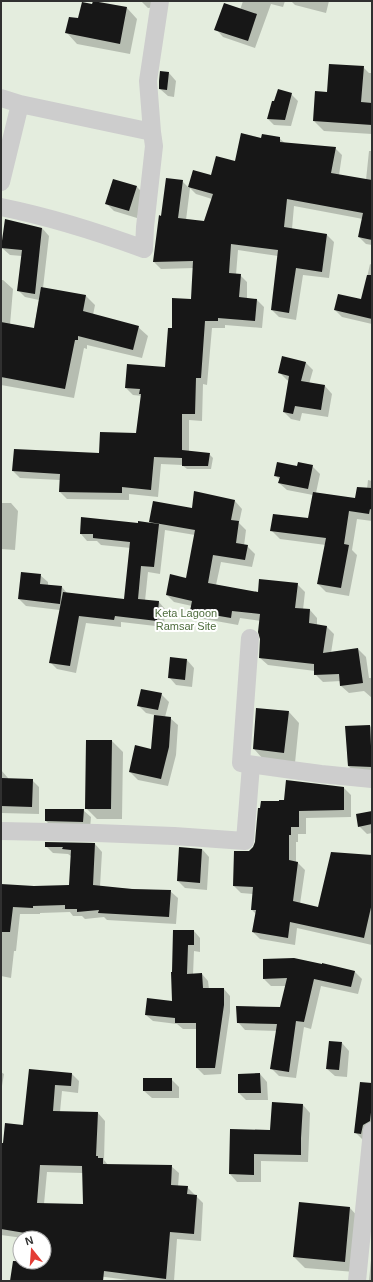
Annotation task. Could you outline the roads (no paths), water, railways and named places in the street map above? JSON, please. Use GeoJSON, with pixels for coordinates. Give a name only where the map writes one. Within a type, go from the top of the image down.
{"type":"FeatureCollection","features":[{"type":"Feature","properties":{"kind":"street"},"geometry":{"type":"LineString","coordinates":[[1,207],[108,235],[144,249],[154,146],[148,81],[160,1]]}},
{"type":"Feature","properties":{"kind":"street"},"geometry":{"type":"LineString","coordinates":[[1,98],[20,104],[152,132]]}},
{"type":"Feature","properties":{"kind":"street"},"geometry":{"type":"LineString","coordinates":[[1,182],[20,104]]}},
{"type":"Feature","properties":{"kind":"street"},"geometry":{"type":"LineString","coordinates":[[250,638],[241,764],[372,779]]}},
{"type":"Feature","properties":{"kind":"street"},"geometry":{"type":"LineString","coordinates":[[1,831],[105,833],[245,841],[251,765]]}},
{"type":"Feature","properties":{"kind":"street"},"geometry":{"type":"LineString","coordinates":[[356,1281],[372,1131]]}},
{"type":"Feature","properties":{"kind":"park label","name":"Keta Lagoon Ramsar Site"},"geometry":{"type":"Point","coordinates":[186,619]}}]}
